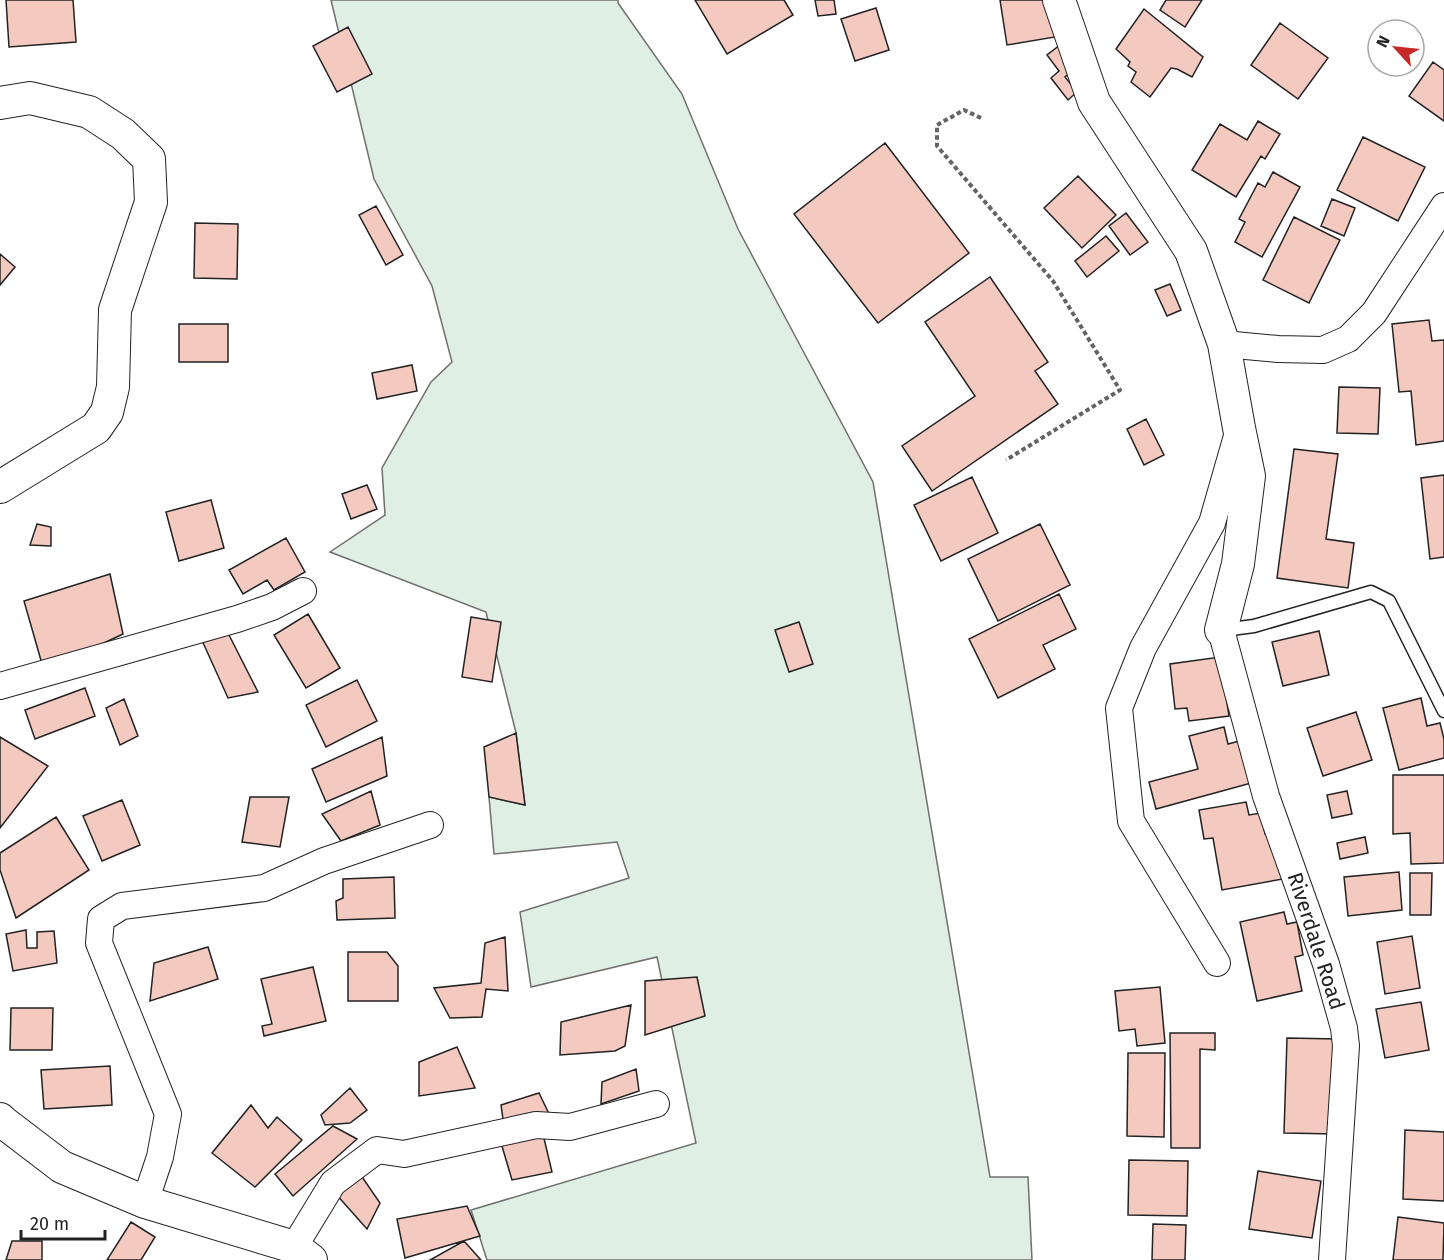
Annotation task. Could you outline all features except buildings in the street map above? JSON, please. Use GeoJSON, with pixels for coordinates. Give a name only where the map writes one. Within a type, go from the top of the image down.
{"type":"FeatureCollection","features":[{"type":"Feature","properties":{"kind":"street"},"geometry":{"type":"LineString","coordinates":[[1059,0],[1095,102],[1191,251],[1224,344],[1249,476],[1238,564],[1221,630]]}},
{"type":"Feature","properties":{"kind":"street"},"geometry":{"type":"LineString","coordinates":[[0,103],[30,98],[89,112],[123,134],[149,159],[151,202],[128,277],[115,310],[113,387],[107,412],[96,428],[0,487]]}},
{"type":"Feature","properties":{"kind":"street"},"geometry":{"type":"LineString","coordinates":[[1224,344],[1323,350],[1348,339],[1374,313],[1444,206]]}},
{"type":"Feature","properties":{"kind":"street"},"geometry":{"type":"LineString","coordinates":[[1217,963],[1131,821],[1119,708],[1143,648],[1212,523],[1239,428]]}},
{"type":"Feature","properties":{"kind":"street"},"geometry":{"type":"LineString","coordinates":[[0,686],[237,619],[272,607],[303,591]]}},
{"type":"Feature","properties":{"kind":"street","name":"Riverdale Road"},"geometry":{"type":"LineString","coordinates":[[1221,630],[1266,796],[1326,964],[1344,1028],[1346,1046],[1332,1260]]}},
{"type":"Feature","properties":{"kind":"street"},"geometry":{"type":"LineString","coordinates":[[145,1202],[160,1157],[168,1114],[99,943],[101,919],[122,906],[264,888],[324,861],[430,825]]}},
{"type":"Feature","properties":{"kind":"street"},"geometry":{"type":"LineString","coordinates":[[0,1119],[62,1167],[145,1202],[302,1253],[333,1183],[377,1149],[404,1154],[536,1125],[570,1127],[656,1104]]}},
{"type":"Feature","properties":{"kind":"lane"},"geometry":{"type":"LineString","coordinates":[[1221,630],[1254,626],[1371,592],[1389,601],[1444,711]]}},
{"type":"Feature","properties":{"kind":"path"},"geometry":{"type":"LineString","coordinates":[[981,118],[964,110],[938,125],[938,146],[1053,281],[1120,390],[1006,460]]}},
{"type":"Feature","properties":{"kind":"green space"},"geometry":{"type":"Polygon","coordinates":[[[331,0],[618,0],[682,94],[738,229],[873,482],[990,1177],[1028,1177],[1032,1260],[487,1260],[471,1210],[696,1143],[657,957],[531,987],[520,912],[629,878],[617,842],[494,854],[489,797],[525,805],[516,733],[486,612],[330,552],[385,515],[382,468],[431,382],[452,362],[432,286],[374,179],[331,0]]]}}]}
